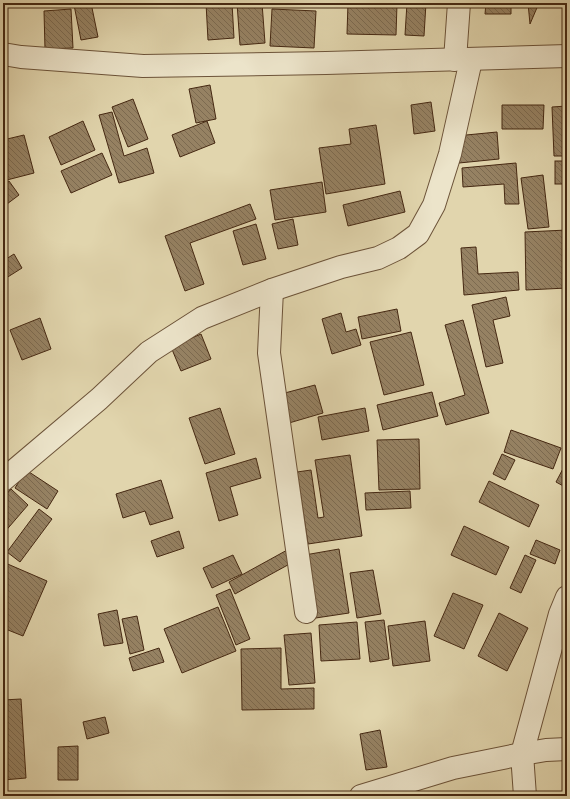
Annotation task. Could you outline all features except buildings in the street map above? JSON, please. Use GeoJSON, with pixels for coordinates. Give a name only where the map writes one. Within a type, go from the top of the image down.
{"type":"FeatureCollection","features":[{"type":"Feature","properties":{"kind":"street"},"geometry":{"type":"LineString","coordinates":[[3,480],[100,399],[149,352],[202,318],[272,290],[341,267],[378,258],[399,248],[418,234],[434,205],[450,154],[463,60],[458,3]]}},
{"type":"Feature","properties":{"kind":"street"},"geometry":{"type":"LineString","coordinates":[[3,54],[21,57],[143,66],[463,60],[567,56]]}},
{"type":"Feature","properties":{"kind":"street"},"geometry":{"type":"LineString","coordinates":[[272,290],[269,353],[306,612]]}},
{"type":"Feature","properties":{"kind":"street"},"geometry":{"type":"LineString","coordinates":[[525,796],[522,754],[560,614],[567,598]]}},
{"type":"Feature","properties":{"kind":"street"},"geometry":{"type":"LineString","coordinates":[[361,796],[453,768],[546,750],[567,749]]}}]}
